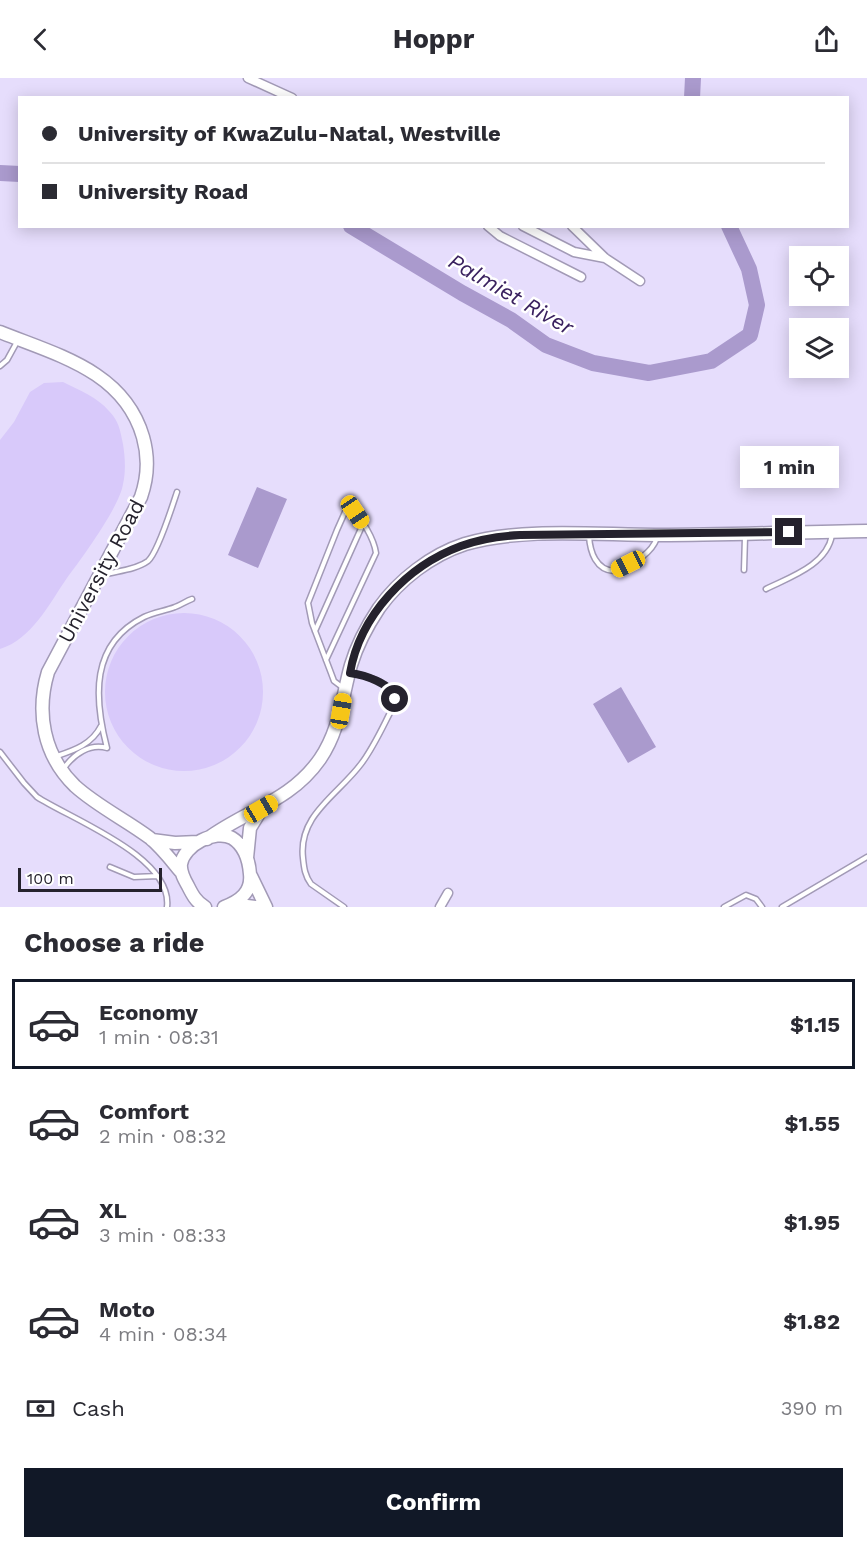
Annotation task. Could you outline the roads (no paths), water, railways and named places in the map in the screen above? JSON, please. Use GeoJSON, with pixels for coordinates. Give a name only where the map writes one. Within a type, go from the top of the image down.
{"type":"FeatureCollection","features":[{"type":"Feature","properties":{"kind":"street"},"geometry":{"type":"LineString","coordinates":[[248,78],[261,81],[288,96]]}},
{"type":"Feature","properties":{"kind":"street"},"geometry":{"type":"LineString","coordinates":[[490,228],[500,236],[581,277]]}},
{"type":"Feature","properties":{"kind":"street"},"geometry":{"type":"LineString","coordinates":[[527,228],[574,252],[604,258]]}},
{"type":"Feature","properties":{"kind":"street"},"geometry":{"type":"LineString","coordinates":[[574,228],[604,258],[640,281]]}},
{"type":"Feature","properties":{"kind":"street","name":"University Road"},"geometry":{"type":"LineString","coordinates":[[0,332],[95,373],[124,398],[139,424],[145,445],[147,481],[141,497],[55,657],[44,685],[41,712],[46,738],[53,757],[62,771],[84,793],[152,840],[181,872],[199,906]]}},
{"type":"Feature","properties":{"kind":"street"},"geometry":{"type":"LineString","coordinates":[[181,872],[184,855],[189,848],[280,798],[319,760],[338,722],[345,688],[363,636],[386,599],[407,578],[445,553],[463,545],[497,537],[867,531]]}},
{"type":"Feature","properties":{"kind":"street"},"geometry":{"type":"LineString","coordinates":[[227,906],[243,896],[249,889],[250,874],[247,858],[250,828],[261,809]]}},
{"type":"Feature","properties":{"kind":"street","name":"University Road"},"geometry":{"type":"LineString","coordinates":[[152,840],[175,843],[222,835],[239,844],[247,858]]}},
{"type":"Feature","properties":{"kind":"street"},"geometry":{"type":"LineString","coordinates":[[250,874],[266,907]]}},
{"type":"Feature","properties":{"kind":"street"},"geometry":{"type":"LineString","coordinates":[[440,907],[448,893]]}},
{"type":"Feature","properties":{"kind":"street"},"geometry":{"type":"LineString","coordinates":[[227,906],[255,907]]}},
{"type":"Feature","properties":{"kind":"lane"},"geometry":{"type":"LineString","coordinates":[[1,366],[7,360],[18,339]]}},
{"type":"Feature","properties":{"kind":"lane"},"geometry":{"type":"LineString","coordinates":[[99,576],[137,566],[149,560],[156,548],[177,492]]}},
{"type":"Feature","properties":{"kind":"lane"},"geometry":{"type":"LineString","coordinates":[[326,660],[353,599],[374,560],[375,548],[363,524],[355,512],[348,509],[337,530],[308,603],[315,632],[334,681],[345,688]]}},
{"type":"Feature","properties":{"kind":"lane"},"geometry":{"type":"LineString","coordinates":[[315,632],[363,524]]}},
{"type":"Feature","properties":{"kind":"lane"},"geometry":{"type":"LineString","coordinates":[[766,590],[825,555],[833,532]]}},
{"type":"Feature","properties":{"kind":"lane"},"geometry":{"type":"LineString","coordinates":[[744,570],[745,533]]}},
{"type":"Feature","properties":{"kind":"lane"},"geometry":{"type":"LineString","coordinates":[[589,534],[590,549],[596,561],[602,567],[615,571],[647,553],[655,544],[658,535]]}},
{"type":"Feature","properties":{"kind":"lane"},"geometry":{"type":"LineString","coordinates":[[62,771],[71,759],[82,751],[94,746],[107,748],[102,726],[98,677],[109,649],[124,631],[140,619],[192,599]]}},
{"type":"Feature","properties":{"kind":"lane"},"geometry":{"type":"LineString","coordinates":[[344,907],[307,879],[303,860],[303,835],[311,818],[366,756],[393,707],[395,699],[394,694],[385,686],[360,674],[350,673]]}},
{"type":"Feature","properties":{"kind":"lane"},"geometry":{"type":"LineString","coordinates":[[53,757],[86,744],[95,737],[102,726]]}},
{"type":"Feature","properties":{"kind":"lane"},"geometry":{"type":"LineString","coordinates":[[0,752],[37,796],[146,861],[167,892],[167,907]]}},
{"type":"Feature","properties":{"kind":"lane"},"geometry":{"type":"LineString","coordinates":[[782,907],[867,856]]}},
{"type":"Feature","properties":{"kind":"lane"},"geometry":{"type":"LineString","coordinates":[[110,867],[135,877],[158,876]]}},
{"type":"Feature","properties":{"kind":"lane"},"geometry":{"type":"LineString","coordinates":[[724,907],[746,895],[756,899],[762,907]]}},
{"type":"Feature","properties":{"kind":"waterway","name":"Palmiet River"},"geometry":{"type":"LineString","coordinates":[[692,96],[693,78]]}},
{"type":"Feature","properties":{"kind":"waterway","name":"Palmiet River"},"geometry":{"type":"LineString","coordinates":[[0,173],[18,174]]}},
{"type":"Feature","properties":{"kind":"waterway","name":"Palmiet River"},"geometry":{"type":"LineString","coordinates":[[354,228],[511,320],[546,345],[593,363],[649,373],[711,361],[750,335],[757,305],[749,269],[730,228]]}}]}
